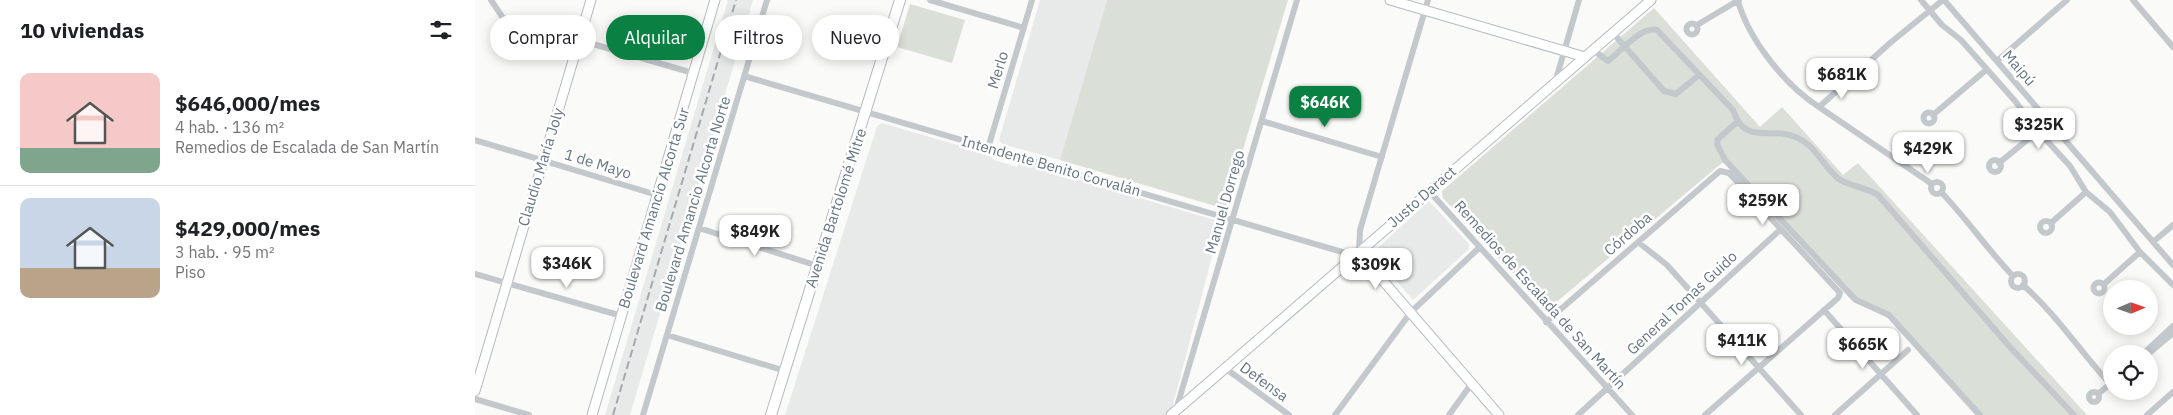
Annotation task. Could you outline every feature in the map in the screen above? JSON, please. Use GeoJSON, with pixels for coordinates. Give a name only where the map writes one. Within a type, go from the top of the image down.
{"type":"FeatureCollection","features":[{"type":"Feature","properties":{"kind":"main road","name":"Avenida Bartolomé Mitre"},"geometry":{"type":"LineString","coordinates":[[771,415],[867,112],[900,0]]}},
{"type":"Feature","properties":{"kind":"street"},"geometry":{"type":"LineString","coordinates":[[491,0],[499,15]]}},
{"type":"Feature","properties":{"kind":"street","name":"Claudio María Joly"},"geometry":{"type":"LineString","coordinates":[[586,15],[591,0]]}},
{"type":"Feature","properties":{"kind":"street","name":"Boulevard Amancio Alcorta Sur"},"geometry":{"type":"LineString","coordinates":[[592,415],[715,0]]}},
{"type":"Feature","properties":{"kind":"street","name":"Boulevard Amancio Alcorta Norte"},"geometry":{"type":"LineString","coordinates":[[643,415],[767,0]]}},
{"type":"Feature","properties":{"kind":"street"},"geometry":{"type":"LineString","coordinates":[[931,0],[1024,28]]}},
{"type":"Feature","properties":{"kind":"street","name":"Merlo"},"geometry":{"type":"LineString","coordinates":[[988,148],[1032,0]]}},
{"type":"Feature","properties":{"kind":"street","name":"Manuel Dorrego"},"geometry":{"type":"LineString","coordinates":[[1174,413],[1297,0]]}},
{"type":"Feature","properties":{"kind":"street"},"geometry":{"type":"LineString","coordinates":[[1390,0],[1585,56]]}},
{"type":"Feature","properties":{"kind":"street"},"geometry":{"type":"LineString","coordinates":[[1428,0],[1358,240],[1359,252],[1499,415]]}},
{"type":"Feature","properties":{"kind":"street"},"geometry":{"type":"LineString","coordinates":[[1554,84],[1579,0]]}},
{"type":"Feature","properties":{"kind":"street","name":"Justo Daract"},"geometry":{"type":"LineString","coordinates":[[1174,413],[1651,0]]}},
{"type":"Feature","properties":{"kind":"street"},"geometry":{"type":"LineString","coordinates":[[1697,25],[1738,0],[1745,21],[1756,40],[1792,85],[1819,107],[1932,184],[1933,192],[1941,192],[2013,276],[2021,275],[2024,278],[2023,285],[2051,312],[2103,375]]}},
{"type":"Feature","properties":{"kind":"street"},"geometry":{"type":"LineString","coordinates":[[1921,0],[1946,29],[1961,40],[2015,101],[2038,132],[2070,166],[2086,192],[2110,212],[2140,252],[2173,285]]}},
{"type":"Feature","properties":{"kind":"street"},"geometry":{"type":"LineString","coordinates":[[1819,107],[1930,10],[1944,0]]}},
{"type":"Feature","properties":{"kind":"street","name":"Maipú"},"geometry":{"type":"LineString","coordinates":[[1944,0],[2173,265]]}},
{"type":"Feature","properties":{"kind":"street"},"geometry":{"type":"LineString","coordinates":[[1997,61],[2067,0]]}},
{"type":"Feature","properties":{"kind":"street"},"geometry":{"type":"LineString","coordinates":[[2133,0],[2173,47]]}},
{"type":"Feature","properties":{"kind":"street"},"geometry":{"type":"LineString","coordinates":[[1593,50],[1608,61],[1626,48],[1637,35],[1647,29],[1657,30],[1733,110],[1737,122],[1749,132],[1791,135],[1799,138],[1806,142],[1838,178],[1845,183],[1865,188],[1878,195],[2009,346],[2075,415]]}},
{"type":"Feature","properties":{"kind":"street"},"geometry":{"type":"LineString","coordinates":[[1613,33],[1664,91],[1670,94],[1675,94],[1699,75]]}},
{"type":"Feature","properties":{"kind":"street"},"geometry":{"type":"LineString","coordinates":[[596,44],[693,73]]}},
{"type":"Feature","properties":{"kind":"street","name":"Claudio María Joly"},"geometry":{"type":"LineString","coordinates":[[475,391],[573,60]]}},
{"type":"Feature","properties":{"kind":"street"},"geometry":{"type":"LineString","coordinates":[[1933,115],[1986,70]]}},
{"type":"Feature","properties":{"kind":"street","name":"Intendente Benito Corvalán"},"geometry":{"type":"LineString","coordinates":[[744,76],[1337,251],[1349,254],[1359,252]]}},
{"type":"Feature","properties":{"kind":"street"},"geometry":{"type":"LineString","coordinates":[[1262,121],[1382,156]]}},
{"type":"Feature","properties":{"kind":"street"},"geometry":{"type":"LineString","coordinates":[[1737,122],[1718,139],[1717,144],[1725,160],[1856,300],[1883,311],[1897,322],[1980,415]]}},
{"type":"Feature","properties":{"kind":"street"},"geometry":{"type":"LineString","coordinates":[[1999,163],[2038,132]]}},
{"type":"Feature","properties":{"kind":"street","name":"1 de Mayo"},"geometry":{"type":"LineString","coordinates":[[475,140],[657,195]]}},
{"type":"Feature","properties":{"kind":"street","name":"Córdoba"},"geometry":{"type":"LineString","coordinates":[[1546,322],[1720,171],[1729,173],[1781,230]]}},
{"type":"Feature","properties":{"kind":"street","name":"Remedios de Escalada de San Martín"},"geometry":{"type":"LineString","coordinates":[[1429,191],[1632,415]]}},
{"type":"Feature","properties":{"kind":"street"},"geometry":{"type":"LineString","coordinates":[[2051,223],[2086,192]]}},
{"type":"Feature","properties":{"kind":"street"},"geometry":{"type":"LineString","coordinates":[[2153,242],[2173,225]]}},
{"type":"Feature","properties":{"kind":"street"},"geometry":{"type":"LineString","coordinates":[[699,228],[818,266]]}},
{"type":"Feature","properties":{"kind":"street"},"geometry":{"type":"LineString","coordinates":[[1705,415],[1824,310],[1839,294],[1781,230]]}},
{"type":"Feature","properties":{"kind":"street","name":"General Tomas Guido"},"geometry":{"type":"LineString","coordinates":[[1578,415],[1781,230]]}},
{"type":"Feature","properties":{"kind":"street"},"geometry":{"type":"LineString","coordinates":[[1638,242],[1667,265],[1801,415]]}},
{"type":"Feature","properties":{"kind":"street"},"geometry":{"type":"LineString","coordinates":[[1335,415],[1411,312],[1480,247]]}},
{"type":"Feature","properties":{"kind":"street"},"geometry":{"type":"LineString","coordinates":[[2108,280],[2140,252]]}},
{"type":"Feature","properties":{"kind":"street"},"geometry":{"type":"LineString","coordinates":[[475,274],[621,316]]}},
{"type":"Feature","properties":{"kind":"street"},"geometry":{"type":"LineString","coordinates":[[1824,310],[1917,415]]}},
{"type":"Feature","properties":{"kind":"street"},"geometry":{"type":"LineString","coordinates":[[2153,345],[2173,326]]}},
{"type":"Feature","properties":{"kind":"street"},"geometry":{"type":"LineString","coordinates":[[2158,346],[2173,333]]}},
{"type":"Feature","properties":{"kind":"street"},"geometry":{"type":"LineString","coordinates":[[667,336],[785,371]]}},
{"type":"Feature","properties":{"kind":"street"},"geometry":{"type":"LineString","coordinates":[[1835,415],[1908,350]]}},
{"type":"Feature","properties":{"kind":"street","name":"Defensa"},"geometry":{"type":"LineString","coordinates":[[1225,368],[1289,415]]}},
{"type":"Feature","properties":{"kind":"street"},"geometry":{"type":"LineString","coordinates":[[1449,415],[1472,384]]}},
{"type":"Feature","properties":{"kind":"street"},"geometry":{"type":"LineString","coordinates":[[2098,394],[2103,389]]}},
{"type":"Feature","properties":{"kind":"street"},"geometry":{"type":"LineString","coordinates":[[2147,415],[2173,392]]}},
{"type":"Feature","properties":{"kind":"street"},"geometry":{"type":"LineString","coordinates":[[475,399],[529,415]]}},
{"type":"Feature","properties":{"kind":"shaded area"},"geometry":{"type":"Polygon","coordinates":[[[728,0],[753,0],[749,15],[724,15],[728,0]]]}},
{"type":"Feature","properties":{"kind":"shaded area"},"geometry":{"type":"Polygon","coordinates":[[[1040,0],[1107,0],[1060,160],[1002,144],[999,140],[1040,0]]]}},
{"type":"Feature","properties":{"kind":"shaded area"},"geometry":{"type":"Polygon","coordinates":[[[1107,0],[1288,0],[1226,206],[1222,208],[1060,160],[1107,0]]]}},
{"type":"Feature","properties":{"kind":"shaded area"},"geometry":{"type":"Polygon","coordinates":[[[910,4],[965,20],[952,63],[899,48],[899,40],[910,4]]]}},
{"type":"Feature","properties":{"kind":"shaded area"},"geometry":{"type":"Polygon","coordinates":[[[1654,8],[1760,127],[1782,107],[1843,175],[1858,163],[2087,415],[1975,415],[1883,313],[1853,302],[1723,162],[1547,310],[1443,198],[1442,191],[1654,8]]]}},
{"type":"Feature","properties":{"kind":"shaded area"},"geometry":{"type":"Polygon","coordinates":[[[715,44],[715,60],[735,60],[630,415],[605,415],[715,44]]]}},
{"type":"Feature","properties":{"kind":"shaded area"},"geometry":{"type":"Polygon","coordinates":[[[882,123],[988,154],[994,160],[1017,167],[1021,163],[1218,221],[1220,226],[1173,405],[1168,415],[785,415],[877,126],[882,123]]]}},
{"type":"Feature","properties":{"kind":"shaded area"},"geometry":{"type":"Polygon","coordinates":[[[1429,201],[1469,244],[1469,249],[1413,300],[1372,253],[1429,201]]]}},
{"type":"Feature","properties":{"kind":"railway"},"geometry":{"type":"LineString","coordinates":[[613,415],[736,0]]}}]}
